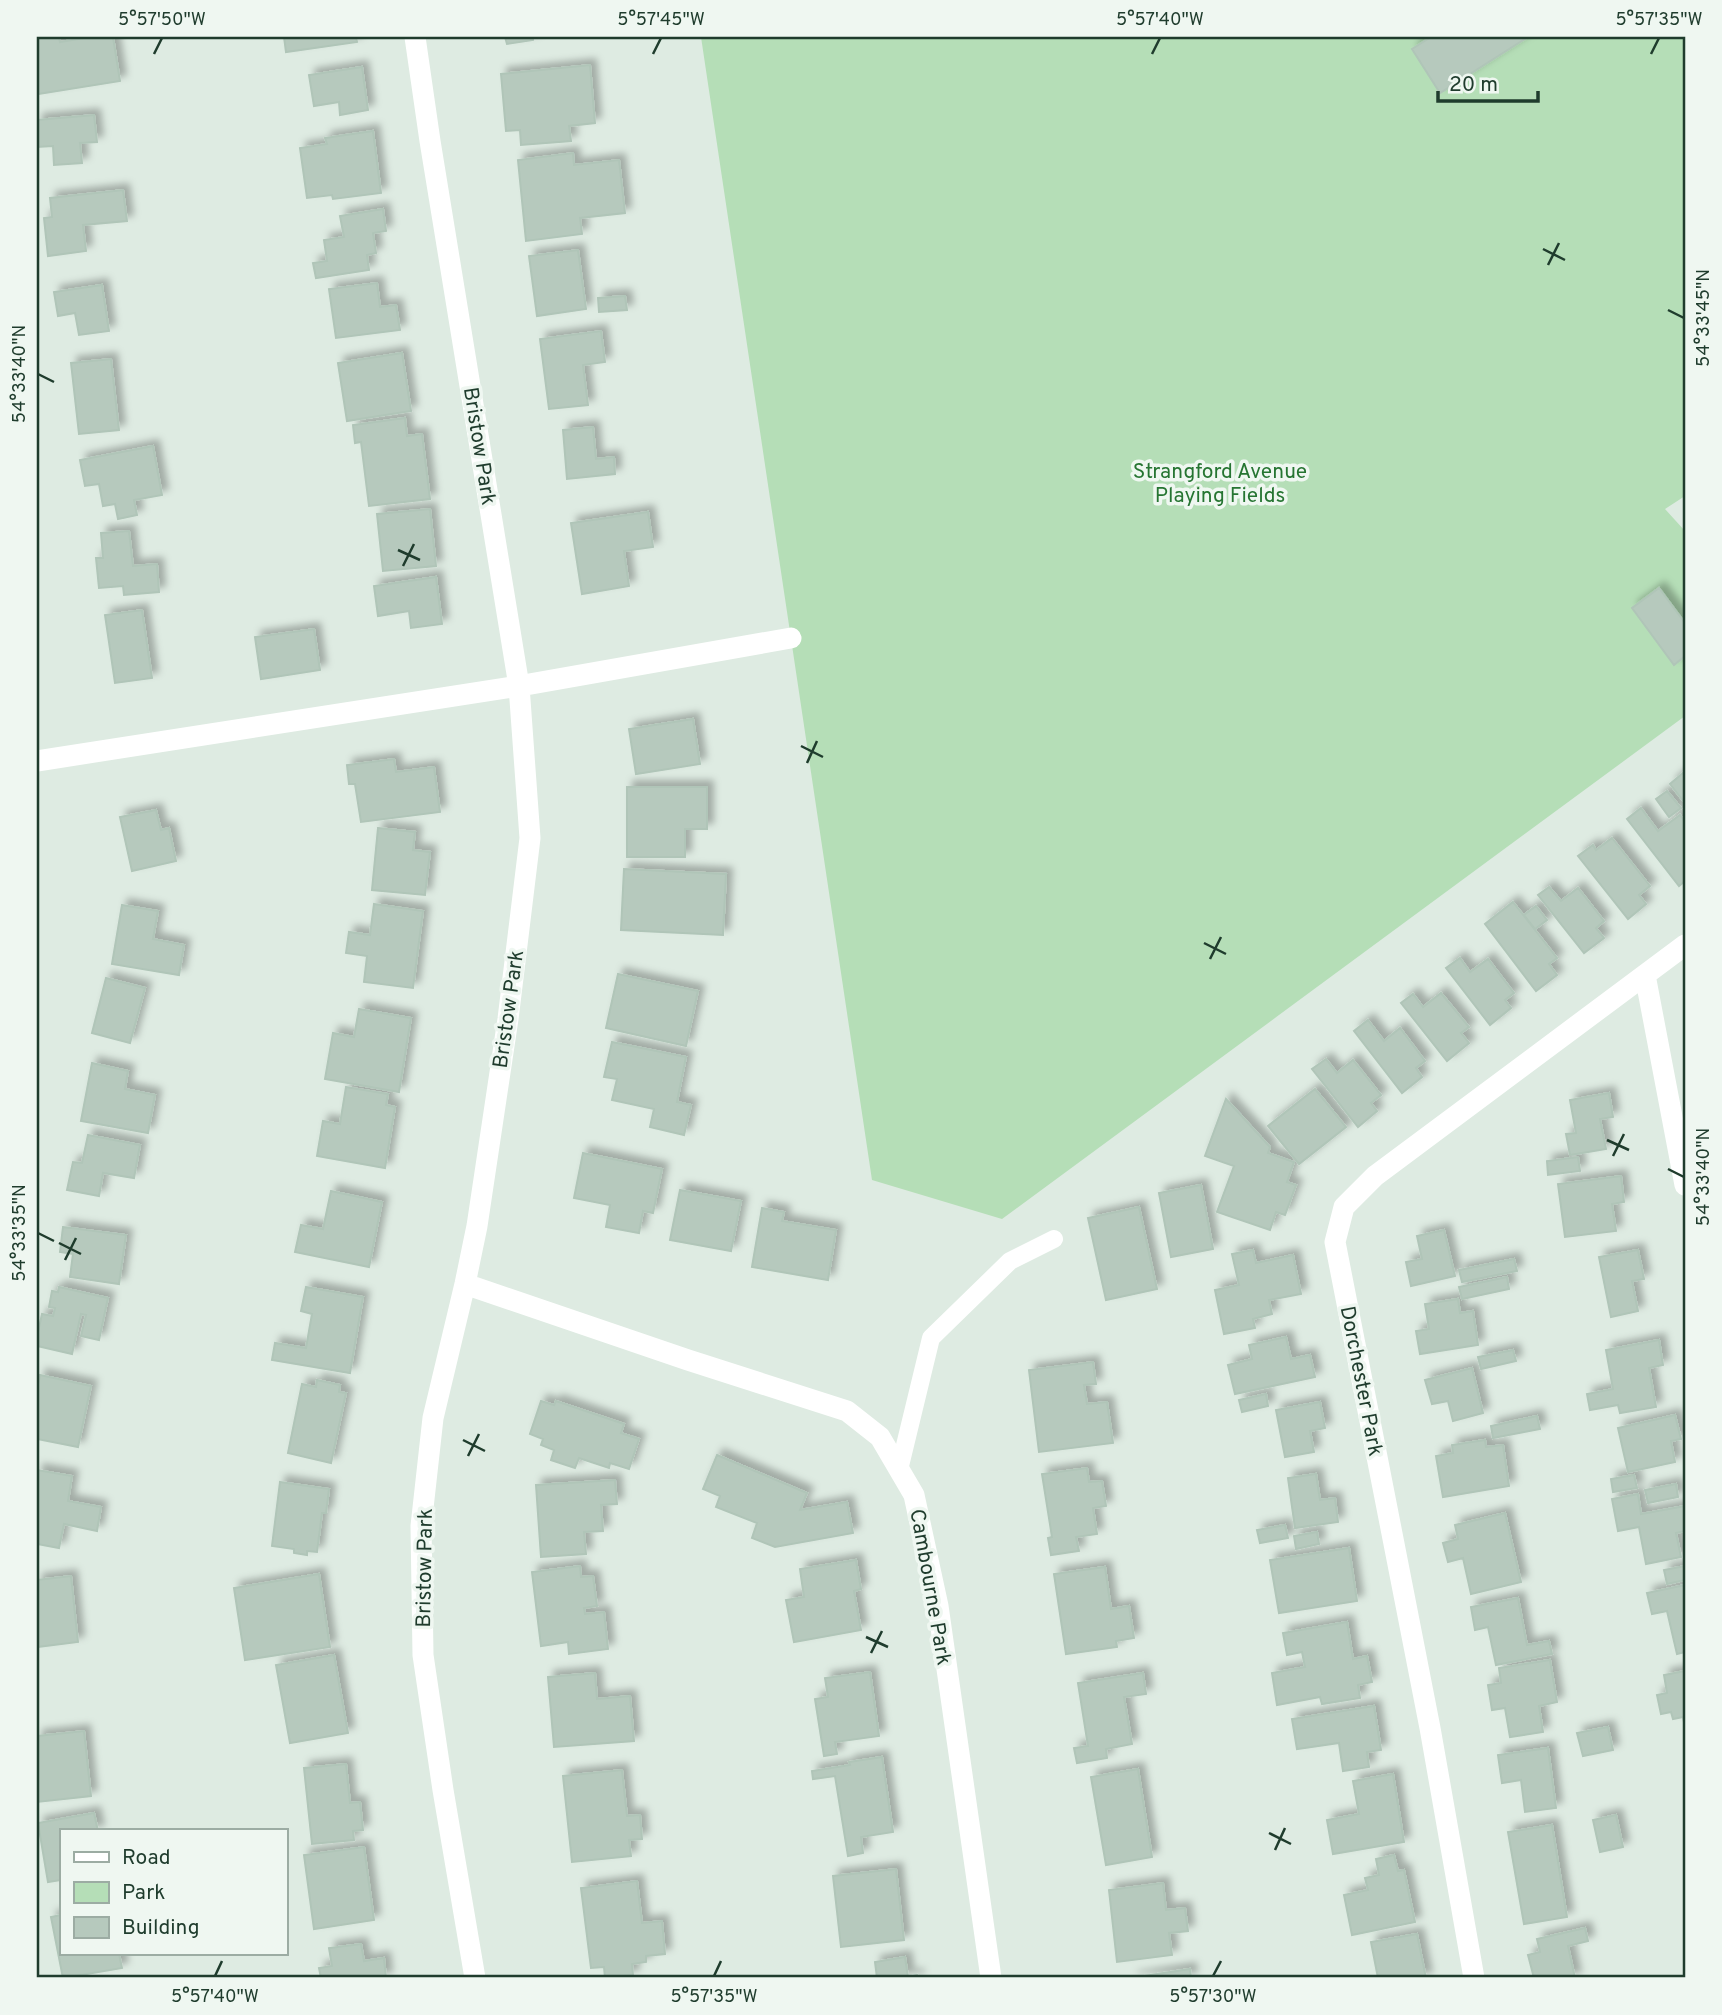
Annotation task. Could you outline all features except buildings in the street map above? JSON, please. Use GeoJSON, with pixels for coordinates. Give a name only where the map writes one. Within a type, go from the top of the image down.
{"type":"FeatureCollection","features":[{"type":"Feature","properties":{"kind":"street","name":"Bristow Park"},"geometry":{"type":"LineString","coordinates":[[415,37],[519,686],[530,838],[508,1019],[477,1226],[433,1418],[422,1526],[423,1655],[475,1978]]}},
{"type":"Feature","properties":{"kind":"street"},"geometry":{"type":"LineString","coordinates":[[37,761],[519,686],[791,638]]}},
{"type":"Feature","properties":{"kind":"street","name":"Dorchester Park"},"geometry":{"type":"LineString","coordinates":[[1474,1978],[1430,1728],[1335,1242],[1344,1207],[1376,1175],[1685,945]]}},
{"type":"Feature","properties":{"kind":"street"},"geometry":{"type":"LineString","coordinates":[[1644,975],[1685,1185]]}},
{"type":"Feature","properties":{"kind":"street","name":"Cambourne Park"},"geometry":{"type":"LineString","coordinates":[[465,1284],[847,1411],[880,1437],[914,1495],[937,1606],[991,1978]]}},
{"type":"Feature","properties":{"kind":"lane"},"geometry":{"type":"LineString","coordinates":[[899,1469],[931,1338],[1010,1261],[1054,1239]]}},
{"type":"Feature","properties":{"kind":"green space","name":"Strangford Avenue Playing Fields"},"geometry":{"type":"Polygon","coordinates":[[[701,37],[1685,37],[1685,496],[1665,509],[1685,531],[1685,716],[1002,1219],[872,1180],[701,37]]]}}]}
